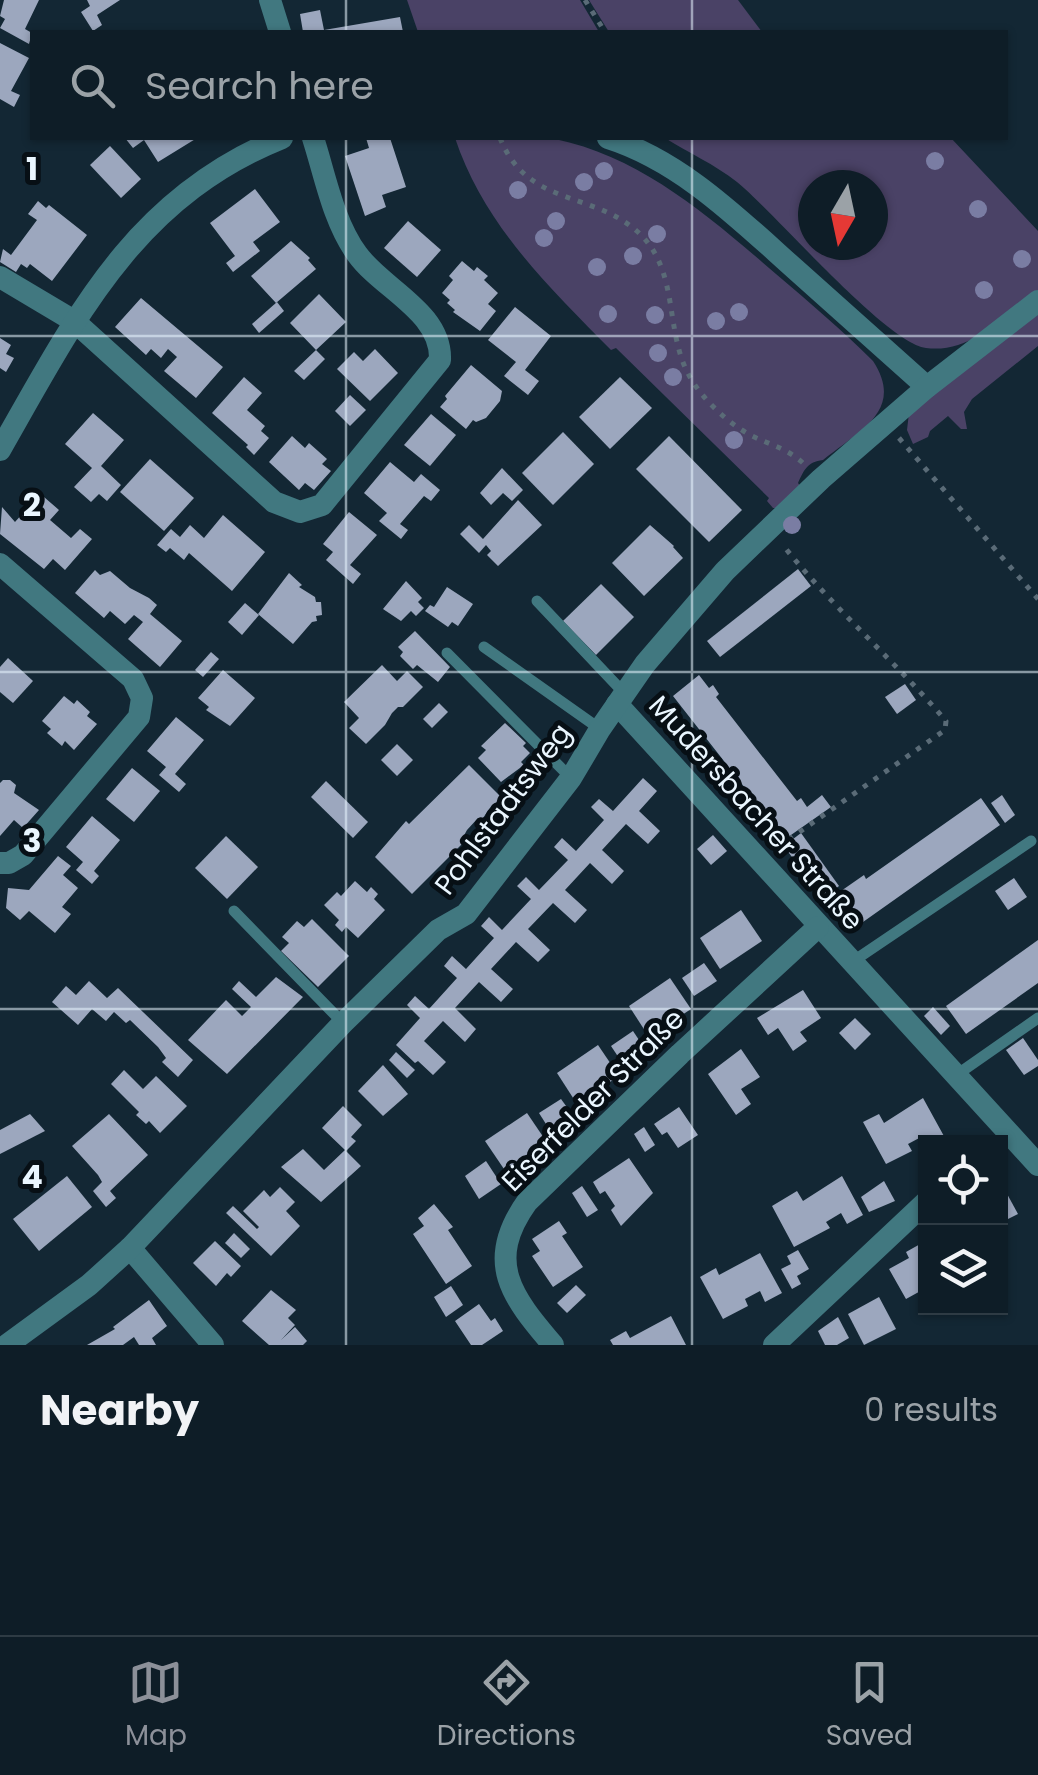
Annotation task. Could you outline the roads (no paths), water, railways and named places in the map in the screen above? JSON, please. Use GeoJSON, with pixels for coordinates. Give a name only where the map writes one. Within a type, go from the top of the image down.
{"type":"FeatureCollection","features":[{"type":"Feature","properties":{"kind":"street"},"geometry":{"type":"LineString","coordinates":[[270,0],[279,30]]}},
{"type":"Feature","properties":{"kind":"street"},"geometry":{"type":"LineString","coordinates":[[0,450],[74,321],[125,249],[198,182],[277,140]]}},
{"type":"Feature","properties":{"kind":"street"},"geometry":{"type":"LineString","coordinates":[[0,277],[74,321],[274,502],[300,512],[322,505],[440,360],[440,347],[429,322],[381,281],[356,253],[342,228],[314,140]]}},
{"type":"Feature","properties":{"kind":"street"},"geometry":{"type":"LineString","coordinates":[[614,140],[640,148],[688,179],[750,228],[926,387]]}},
{"type":"Feature","properties":{"kind":"street","name":"Pohlstadtsweg"},"geometry":{"type":"LineString","coordinates":[[6,1345],[89,1285],[130,1248],[344,1022],[438,930],[466,914],[572,778],[620,698],[726,571],[821,479],[926,387],[1038,301]]}},
{"type":"Feature","properties":{"kind":"street"},"geometry":{"type":"LineString","coordinates":[[0,564],[132,679],[142,698],[139,717],[23,855],[0,863]]}},
{"type":"Feature","properties":{"kind":"street","name":"Mudersbacher Straße"},"geometry":{"type":"LineString","coordinates":[[620,698],[758,861],[955,1076],[995,1135]]}},
{"type":"Feature","properties":{"kind":"street","name":"Eiserfelder Straße"},"geometry":{"type":"LineString","coordinates":[[553,1345],[511,1290],[505,1253],[514,1222],[528,1202],[666,1067],[818,927]]}},
{"type":"Feature","properties":{"kind":"street","name":"Mudersbacher Straße"},"geometry":{"type":"LineString","coordinates":[[1008,1144],[1038,1165]]}},
{"type":"Feature","properties":{"kind":"street"},"geometry":{"type":"LineString","coordinates":[[774,1345],[918,1210]]}},
{"type":"Feature","properties":{"kind":"street"},"geometry":{"type":"LineString","coordinates":[[130,1248],[214,1345]]}},
{"type":"Feature","properties":{"kind":"lane"},"geometry":{"type":"LineString","coordinates":[[537,601],[620,698]]}},
{"type":"Feature","properties":{"kind":"lane"},"geometry":{"type":"LineString","coordinates":[[484,647],[600,728]]}},
{"type":"Feature","properties":{"kind":"lane"},"geometry":{"type":"LineString","coordinates":[[447,653],[572,778]]}},
{"type":"Feature","properties":{"kind":"lane","name":"Mudersbacher Straße"},"geometry":{"type":"LineString","coordinates":[[852,962],[1031,841]]}},
{"type":"Feature","properties":{"kind":"lane"},"geometry":{"type":"LineString","coordinates":[[234,911],[344,1022]]}},
{"type":"Feature","properties":{"kind":"lane"},"geometry":{"type":"LineString","coordinates":[[955,1076],[1038,1018]]}}]}
